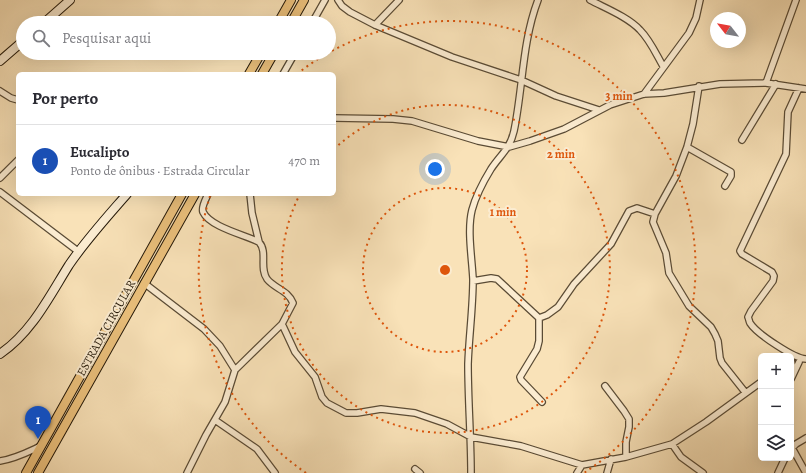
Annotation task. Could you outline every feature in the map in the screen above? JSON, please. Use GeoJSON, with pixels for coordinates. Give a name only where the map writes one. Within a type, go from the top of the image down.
{"type":"FeatureCollection","features":[{"type":"Feature","properties":{"kind":"main road"},"geometry":{"type":"LineString","coordinates":[[282,16],[291,0]]}},
{"type":"Feature","properties":{"kind":"main road"},"geometry":{"type":"LineString","coordinates":[[295,16],[304,0]]}},
{"type":"Feature","properties":{"kind":"main road"},"geometry":{"type":"LineString","coordinates":[[250,72],[257,60]]}},
{"type":"Feature","properties":{"kind":"main road"},"geometry":{"type":"LineString","coordinates":[[263,72],[270,60]]}},
{"type":"Feature","properties":{"kind":"main road","name":"ESTRADA CIRCULAR"},"geometry":{"type":"LineString","coordinates":[[26,473],[181,196]]}},
{"type":"Feature","properties":{"kind":"main road","name":"ESTRADA CIRCULAR"},"geometry":{"type":"LineString","coordinates":[[38,473],[194,196]]}},
{"type":"Feature","properties":{"kind":"street"},"geometry":{"type":"LineString","coordinates":[[52,16],[70,0]]}},
{"type":"Feature","properties":{"kind":"street"},"geometry":{"type":"LineString","coordinates":[[316,16],[325,0]]}},
{"type":"Feature","properties":{"kind":"street"},"geometry":{"type":"LineString","coordinates":[[338,0],[342,6],[350,12],[375,25],[452,57],[521,80],[556,96],[599,110]]}},
{"type":"Feature","properties":{"kind":"street"},"geometry":{"type":"LineString","coordinates":[[375,25],[399,0]]}},
{"type":"Feature","properties":{"kind":"street"},"geometry":{"type":"LineString","coordinates":[[471,473],[468,365],[473,281],[470,232],[471,212],[477,194],[492,168],[509,147],[520,100],[521,80],[529,33],[538,0]]}},
{"type":"Feature","properties":{"kind":"street"},"geometry":{"type":"LineString","coordinates":[[590,0],[631,22],[639,29],[648,40],[663,66]]}},
{"type":"Feature","properties":{"kind":"street"},"geometry":{"type":"LineString","coordinates":[[644,94],[688,32],[696,18],[700,0]]}},
{"type":"Feature","properties":{"kind":"street"},"geometry":{"type":"LineString","coordinates":[[766,83],[796,0]]}},
{"type":"Feature","properties":{"kind":"street"},"geometry":{"type":"LineString","coordinates":[[0,61],[16,47]]}},
{"type":"Feature","properties":{"kind":"street"},"geometry":{"type":"LineString","coordinates":[[284,72],[291,60]]}},
{"type":"Feature","properties":{"kind":"street"},"geometry":{"type":"LineString","coordinates":[[336,118],[393,119],[412,121],[478,141],[509,147],[564,129],[599,110],[627,98],[644,94],[720,84],[766,83],[806,89]]}},
{"type":"Feature","properties":{"kind":"street"},"geometry":{"type":"LineString","coordinates":[[742,140],[776,84]]}},
{"type":"Feature","properties":{"kind":"street"},"geometry":{"type":"LineString","coordinates":[[699,86],[693,124],[687,147],[676,176],[654,214],[653,222],[666,253],[669,273],[689,306],[711,327],[718,341],[722,363],[745,392]]}},
{"type":"Feature","properties":{"kind":"street"},"geometry":{"type":"LineString","coordinates":[[783,353],[750,324],[748,317],[773,281],[774,276],[772,272],[742,254],[740,251],[786,154],[788,112],[799,88]]}},
{"type":"Feature","properties":{"kind":"street"},"geometry":{"type":"LineString","coordinates":[[0,91],[16,99]]}},
{"type":"Feature","properties":{"kind":"street"},"geometry":{"type":"LineString","coordinates":[[687,147],[731,172],[731,176],[725,186]]}},
{"type":"Feature","properties":{"kind":"street"},"geometry":{"type":"LineString","coordinates":[[0,178],[16,162]]}},
{"type":"Feature","properties":{"kind":"street"},"geometry":{"type":"LineString","coordinates":[[0,192],[79,252]]}},
{"type":"Feature","properties":{"kind":"street"},"geometry":{"type":"LineString","coordinates":[[0,354],[20,337],[36,318],[79,252],[125,196]]}},
{"type":"Feature","properties":{"kind":"street"},"geometry":{"type":"LineString","coordinates":[[207,196],[203,206],[203,212],[209,219],[220,227],[259,242]]}},
{"type":"Feature","properties":{"kind":"street"},"geometry":{"type":"LineString","coordinates":[[187,473],[225,402],[235,370],[282,324],[293,303],[287,293],[267,279],[264,272],[262,245],[259,242],[252,213],[250,196]]}},
{"type":"Feature","properties":{"kind":"street"},"geometry":{"type":"LineString","coordinates":[[539,318],[547,315],[558,307],[578,280],[611,244],[629,211],[638,208],[654,214]]}},
{"type":"Feature","properties":{"kind":"street"},"geometry":{"type":"LineString","coordinates":[[473,281],[491,278],[497,279],[539,318],[539,341],[537,349],[520,377],[520,380],[542,402]]}},
{"type":"Feature","properties":{"kind":"street"},"geometry":{"type":"LineString","coordinates":[[144,283],[204,329],[220,346],[235,370]]}},
{"type":"Feature","properties":{"kind":"street"},"geometry":{"type":"LineString","coordinates":[[282,324],[295,352],[315,377],[322,397],[327,403],[346,413],[357,413],[382,409],[415,413],[447,424],[471,437],[521,446],[582,465],[626,457],[672,444],[706,422],[758,384]]}},
{"type":"Feature","properties":{"kind":"street"},"geometry":{"type":"LineString","coordinates":[[794,360],[806,360]]}},
{"type":"Feature","properties":{"kind":"street"},"geometry":{"type":"LineString","coordinates":[[794,361],[799,362],[806,360]]}},
{"type":"Feature","properties":{"kind":"street"},"geometry":{"type":"LineString","coordinates":[[794,373],[799,362]]}},
{"type":"Feature","properties":{"kind":"street"},"geometry":{"type":"LineString","coordinates":[[605,386],[624,411],[628,419],[629,427],[626,442],[626,457]]}},
{"type":"Feature","properties":{"kind":"street"},"geometry":{"type":"LineString","coordinates":[[215,420],[257,449],[275,473]]}},
{"type":"Feature","properties":{"kind":"street"},"geometry":{"type":"LineString","coordinates":[[794,446],[806,438]]}},
{"type":"Feature","properties":{"kind":"street"},"geometry":{"type":"LineString","coordinates":[[672,444],[681,456],[704,473]]}},
{"type":"Feature","properties":{"kind":"street"},"geometry":{"type":"LineString","coordinates":[[0,461],[23,454],[41,446]]}},
{"type":"Feature","properties":{"kind":"street"},"geometry":{"type":"LineString","coordinates":[[794,453],[806,473]]}},
{"type":"Feature","properties":{"kind":"street"},"geometry":{"type":"LineString","coordinates":[[607,473],[611,460]]}},
{"type":"Feature","properties":{"kind":"street"},"geometry":{"type":"LineString","coordinates":[[778,473],[783,461]]}},
{"type":"Feature","properties":{"kind":"street"},"geometry":{"type":"LineString","coordinates":[[577,473],[582,465]]}},
{"type":"Feature","properties":{"kind":"street"},"geometry":{"type":"LineString","coordinates":[[415,469],[420,473]]}},
{"type":"Feature","properties":{"kind":"place","name":"Eucalipto"},"geometry":{"type":"Point","coordinates":[38,439]}}]}
